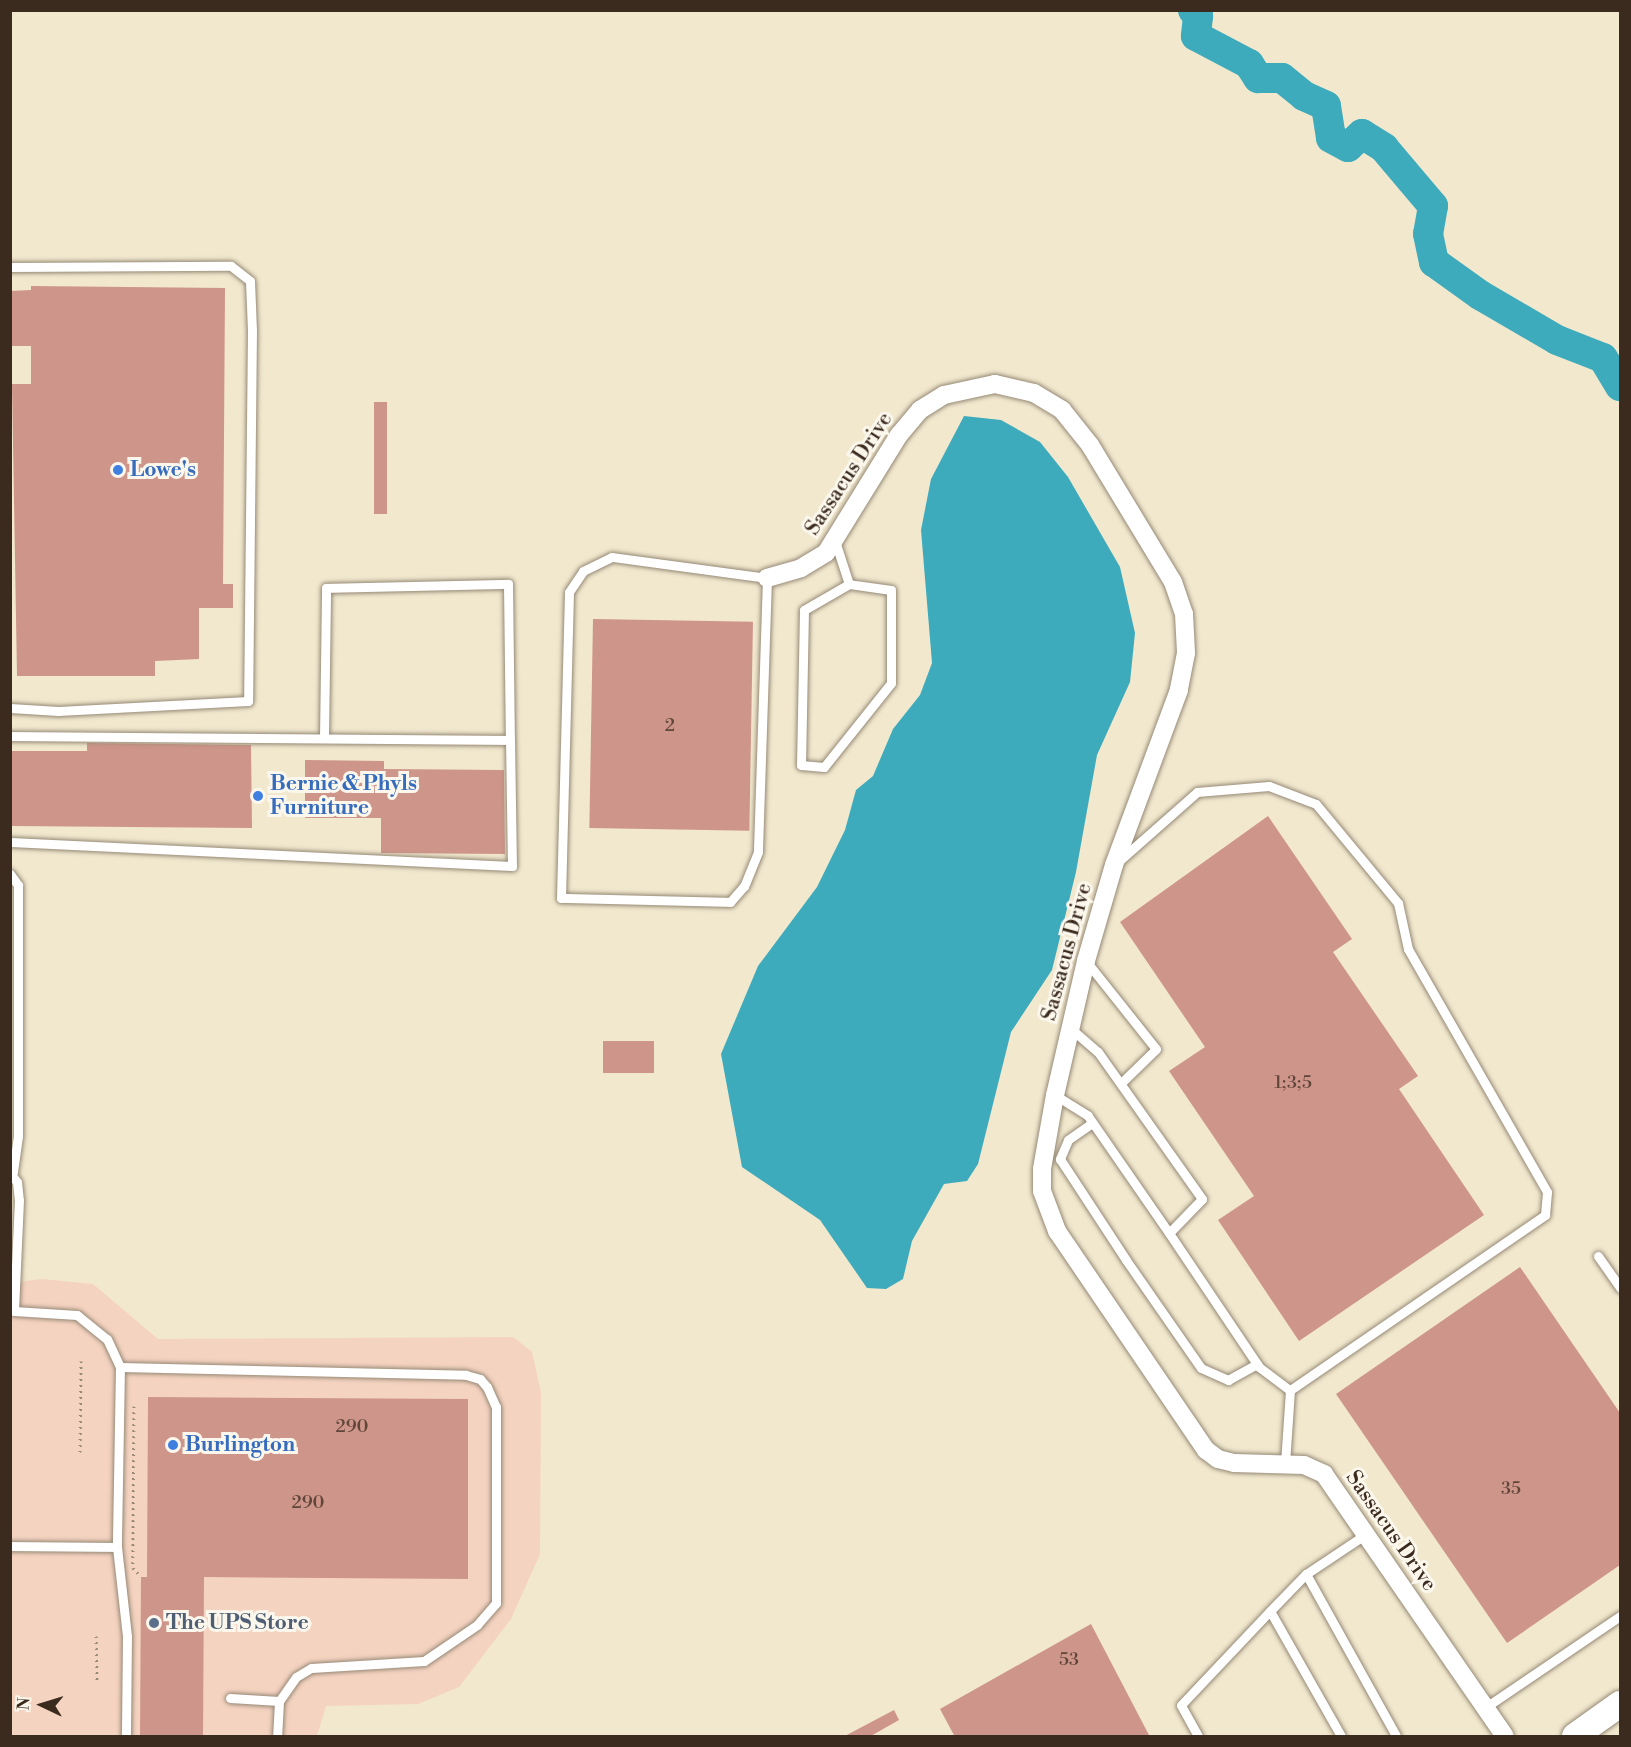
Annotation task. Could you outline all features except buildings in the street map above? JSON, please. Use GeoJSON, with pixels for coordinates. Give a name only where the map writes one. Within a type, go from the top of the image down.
{"type":"FeatureCollection","features":[{"type":"Feature","properties":{"kind":"main road"},"geometry":{"type":"LineString","coordinates":[[1575,1737],[1620,1704]]}},
{"type":"Feature","properties":{"kind":"street","name":"Sassacus Drive"},"geometry":{"type":"LineString","coordinates":[[767,578],[812,563],[835,541],[899,435],[920,410],[944,394],[978,385],[1008,386],[1044,398],[1072,420],[1173,582],[1186,623],[1179,690],[1114,865],[1069,1027],[1040,1178],[1056,1231],[1206,1450],[1218,1459],[1234,1463],[1304,1465],[1324,1474],[1367,1533],[1505,1737]]}},
{"type":"Feature","properties":{"kind":"lane"},"geometry":{"type":"LineString","coordinates":[[10,267],[231,266],[250,281],[252,330],[248,701],[58,711],[10,708]]}},
{"type":"Feature","properties":{"kind":"lane"},"geometry":{"type":"LineString","coordinates":[[835,541],[849,584]]}},
{"type":"Feature","properties":{"kind":"lane"},"geometry":{"type":"LineString","coordinates":[[612,557],[767,578],[758,852],[744,886],[730,902],[561,898],[569,592],[575,580],[593,564],[612,557]]}},
{"type":"Feature","properties":{"kind":"lane"},"geometry":{"type":"LineString","coordinates":[[10,842],[512,866],[508,584],[326,588],[324,738]]}},
{"type":"Feature","properties":{"kind":"lane"},"geometry":{"type":"LineString","coordinates":[[849,584],[891,590],[891,683],[824,767],[801,765],[804,610],[849,584]]}},
{"type":"Feature","properties":{"kind":"lane"},"geometry":{"type":"LineString","coordinates":[[10,736],[510,740]]}},
{"type":"Feature","properties":{"kind":"lane"},"geometry":{"type":"LineString","coordinates":[[1114,865],[1197,792],[1269,786],[1316,804],[1398,903],[1407,949],[1547,1192],[1545,1215],[1290,1390]]}},
{"type":"Feature","properties":{"kind":"lane"},"geometry":{"type":"LineString","coordinates":[[10,874],[18,885],[18,1136],[12,1173],[19,1200],[12,1311],[76,1315],[107,1339],[120,1367],[117,1547],[127,1636],[126,1737]]}},
{"type":"Feature","properties":{"kind":"lane"},"geometry":{"type":"LineString","coordinates":[[1086,961],[1156,1049],[1121,1083]]}},
{"type":"Feature","properties":{"kind":"lane"},"geometry":{"type":"LineString","coordinates":[[1069,1027],[1098,1052],[1202,1199],[1169,1233]]}},
{"type":"Feature","properties":{"kind":"lane"},"geometry":{"type":"LineString","coordinates":[[1055,1095],[1092,1123],[1257,1365],[1290,1390]]}},
{"type":"Feature","properties":{"kind":"lane"},"geometry":{"type":"LineString","coordinates":[[1092,1123],[1068,1140],[1060,1159],[1132,1269],[1209,1374],[1228,1380],[1257,1365]]}},
{"type":"Feature","properties":{"kind":"lane"},"geometry":{"type":"LineString","coordinates":[[1598,1256],[1620,1288]]}},
{"type":"Feature","properties":{"kind":"lane"},"geometry":{"type":"LineString","coordinates":[[120,1367],[455,1375],[480,1379],[487,1387],[496,1407],[496,1603],[489,1614],[424,1660],[311,1668],[296,1677],[279,1701],[277,1737]]}},
{"type":"Feature","properties":{"kind":"lane"},"geometry":{"type":"LineString","coordinates":[[1286,1464],[1290,1390]]}},
{"type":"Feature","properties":{"kind":"lane"},"geometry":{"type":"LineString","coordinates":[[1198,1737],[1181,1705],[1306,1574],[1367,1533]]}},
{"type":"Feature","properties":{"kind":"lane"},"geometry":{"type":"LineString","coordinates":[[10,1546],[117,1547]]}},
{"type":"Feature","properties":{"kind":"lane"},"geometry":{"type":"LineString","coordinates":[[1306,1574],[1396,1737]]}},
{"type":"Feature","properties":{"kind":"lane"},"geometry":{"type":"LineString","coordinates":[[1270,1611],[1341,1737]]}},
{"type":"Feature","properties":{"kind":"lane"},"geometry":{"type":"LineString","coordinates":[[1486,1707],[1620,1616]]}},
{"type":"Feature","properties":{"kind":"lane"},"geometry":{"type":"LineString","coordinates":[[230,1698],[279,1701]]}},
{"type":"Feature","properties":{"kind":"path"},"geometry":{"type":"LineString","coordinates":[[80,1452],[81,1361]]}},
{"type":"Feature","properties":{"kind":"path"},"geometry":{"type":"LineString","coordinates":[[134,1403],[134,1568],[138,1573]]}},
{"type":"Feature","properties":{"kind":"path"},"geometry":{"type":"LineString","coordinates":[[96,1636],[97,1683]]}},
{"type":"Feature","properties":{"kind":"shaded area"},"geometry":{"type":"Polygon","coordinates":[[[42,1279],[93,1284],[158,1339],[513,1337],[532,1352],[541,1392],[540,1554],[511,1619],[459,1687],[418,1704],[326,1706],[317,1736],[11,1736],[10,1283],[42,1279]]]}},
{"type":"Feature","properties":{"kind":"water"},"geometry":{"type":"Polygon","coordinates":[[[964,416],[1001,420],[1040,442],[1068,477],[1120,567],[1135,633],[1130,682],[1097,755],[1076,872],[1052,970],[1011,1032],[978,1164],[967,1181],[944,1184],[912,1241],[903,1279],[886,1289],[867,1288],[820,1220],[742,1167],[721,1054],[758,966],[817,887],[845,830],[856,790],[873,776],[893,729],[920,695],[932,663],[921,530],[931,479],[964,416]]]}},
{"type":"Feature","properties":{"kind":"waterway"},"geometry":{"type":"LineString","coordinates":[[1193,10],[1198,16],[1196,36],[1249,64],[1258,78],[1282,78],[1304,96],[1326,106],[1331,138],[1348,147],[1362,134],[1384,148],[1433,206],[1428,234],[1434,262],[1480,295],[1557,340],[1603,358],[1620,386]]}},
{"type":"Feature","properties":{"kind":"place","name":"Lowe's"},"geometry":{"type":"Point","coordinates":[118,470]}},
{"type":"Feature","properties":{"kind":"place","name":"Bernie & Phyls Furniture"},"geometry":{"type":"Point","coordinates":[258,796]}},
{"type":"Feature","properties":{"kind":"place","name":"Burlington"},"geometry":{"type":"Point","coordinates":[173,1445]}},
{"type":"Feature","properties":{"kind":"place","name":"The UPS Store"},"geometry":{"type":"Point","coordinates":[154,1623]}}]}
